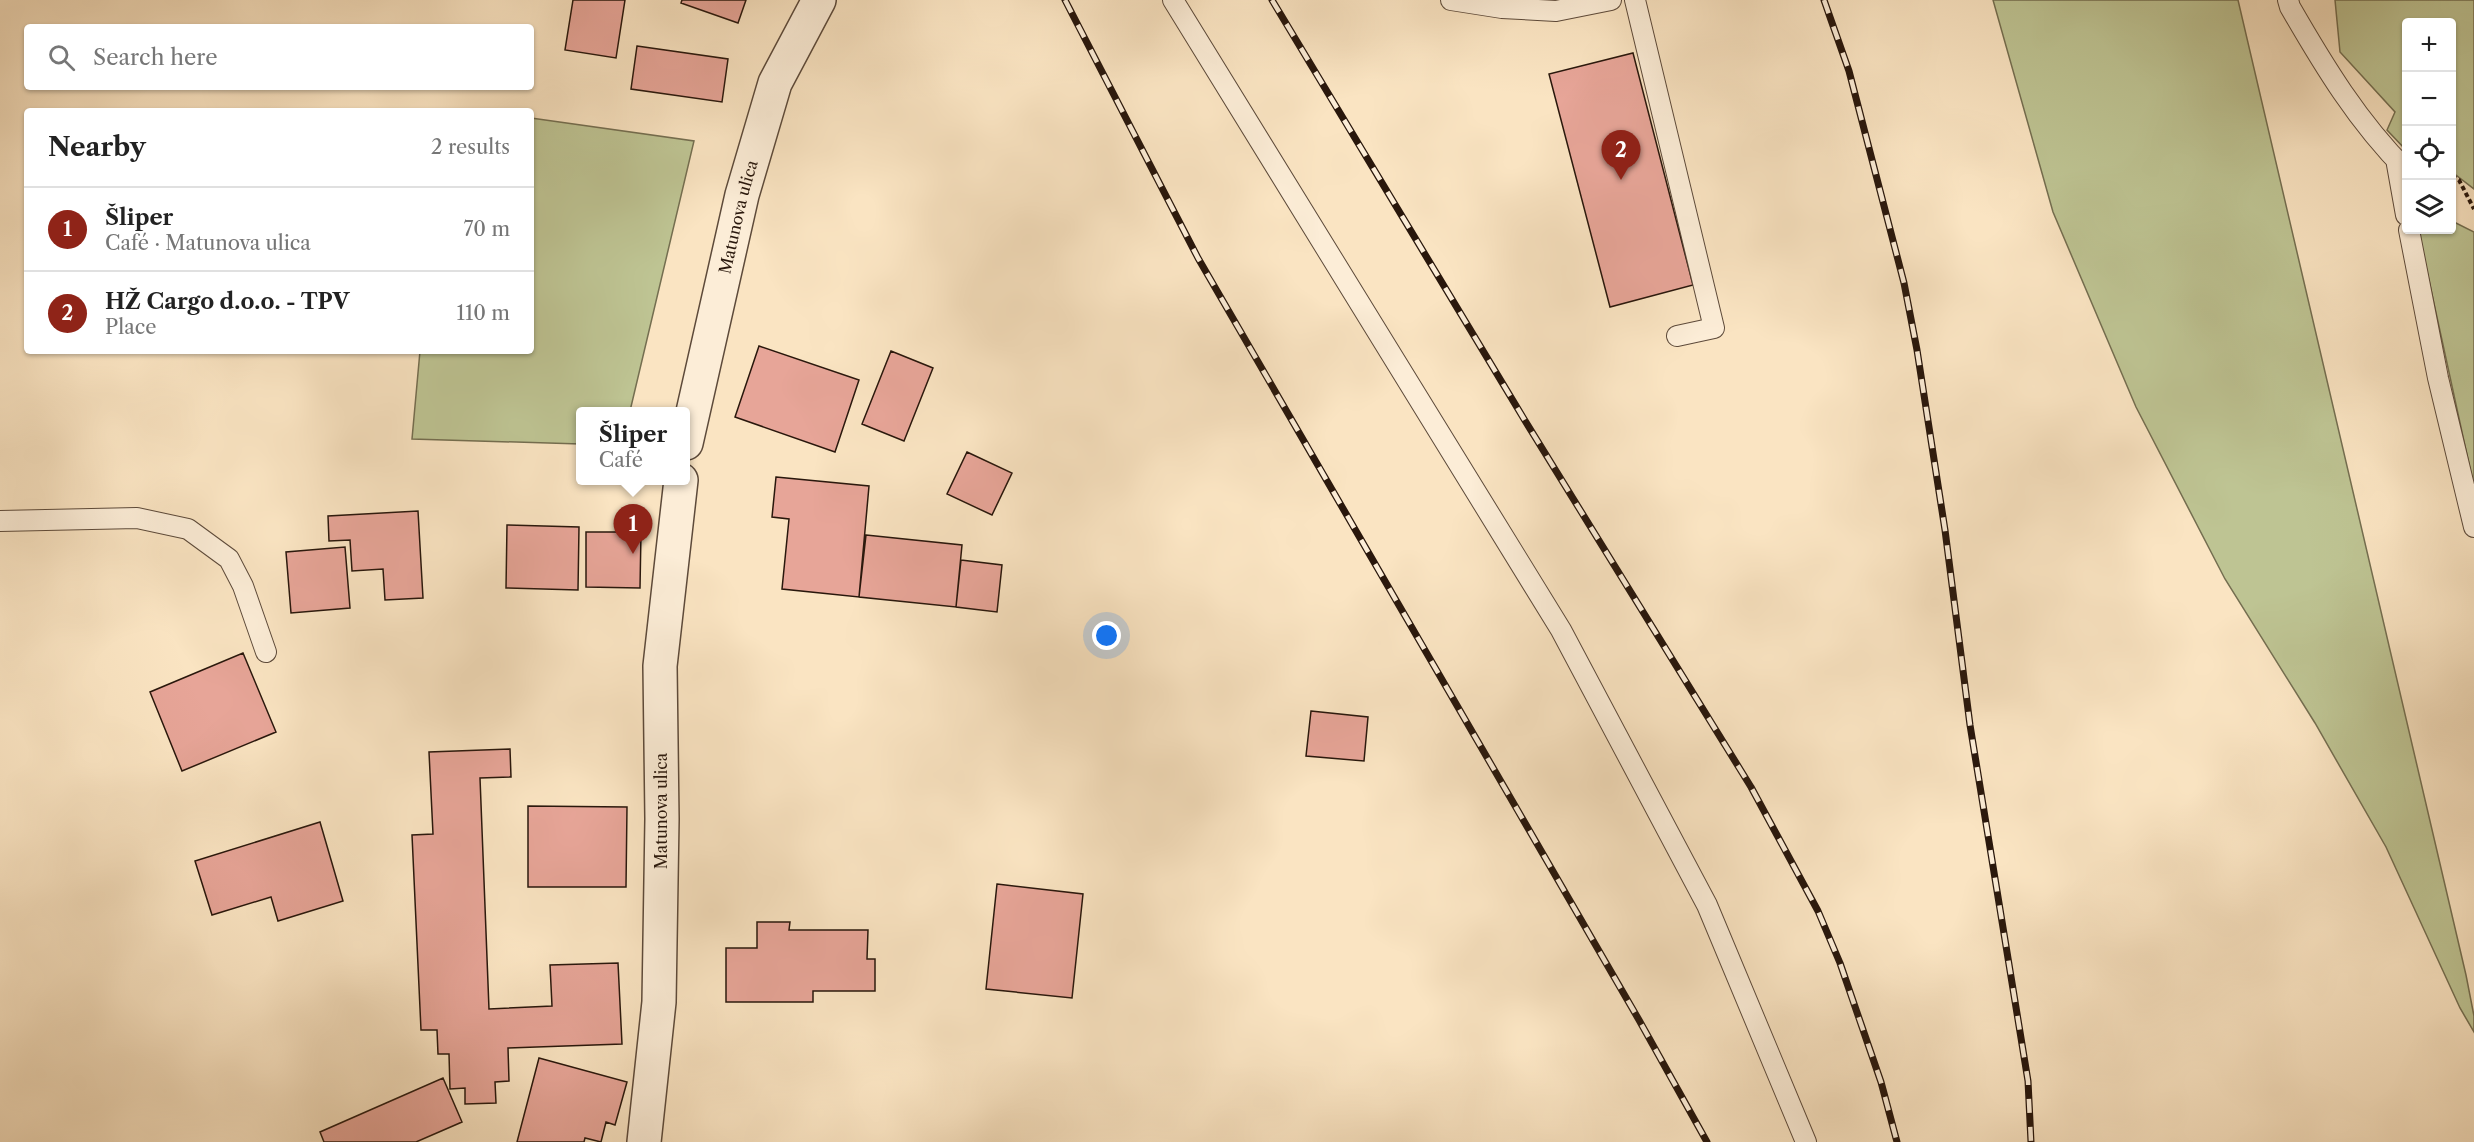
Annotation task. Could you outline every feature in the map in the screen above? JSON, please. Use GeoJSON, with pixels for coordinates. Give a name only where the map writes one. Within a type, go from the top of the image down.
{"type":"FeatureCollection","features":[{"type":"Feature","properties":{"kind":"street","name":"Matunova ulica"},"geometry":{"type":"LineString","coordinates":[[690,425],[742,195],[775,83],[819,0]]}},
{"type":"Feature","properties":{"kind":"street","name":"Matunova ulica"},"geometry":{"type":"LineString","coordinates":[[645,1142],[659,1002],[662,819],[660,666],[680,485]]}},
{"type":"Feature","properties":{"kind":"lane"},"geometry":{"type":"LineString","coordinates":[[1173,0],[1561,630],[1707,905],[1806,1142]]}},
{"type":"Feature","properties":{"kind":"lane"},"geometry":{"type":"LineString","coordinates":[[1451,0],[1502,8],[1556,11],[1611,0]]}},
{"type":"Feature","properties":{"kind":"lane"},"geometry":{"type":"LineString","coordinates":[[1635,0],[1714,328],[1677,336]]}},
{"type":"Feature","properties":{"kind":"lane"},"geometry":{"type":"LineString","coordinates":[[2288,0],[2290,8],[2329,74],[2376,138],[2401,164],[2403,180]]}},
{"type":"Feature","properties":{"kind":"lane"},"geometry":{"type":"LineString","coordinates":[[2410,234],[2438,378],[2474,527]]}},
{"type":"Feature","properties":{"kind":"lane"},"geometry":{"type":"LineString","coordinates":[[0,521],[137,518],[188,529],[229,559],[243,586],[266,652]]}},
{"type":"Feature","properties":{"kind":"path"},"geometry":{"type":"LineString","coordinates":[[2456,179],[2459,180],[2474,209]]}},
{"type":"Feature","properties":{"kind":"green space"},"geometry":{"type":"Polygon","coordinates":[[[1993,0],[2238,0],[2466,975],[2474,1016],[2474,1032],[2460,1008],[2386,847],[2315,723],[2225,579],[2136,407],[2053,212],[1993,0]]]}},
{"type":"Feature","properties":{"kind":"green space"},"geometry":{"type":"Polygon","coordinates":[[[2335,0],[2474,0],[2474,189],[2456,175],[2456,18],[2402,18],[2402,146],[2387,130],[2395,112],[2340,52],[2335,0]]]}},
{"type":"Feature","properties":{"kind":"green space"},"geometry":{"type":"Polygon","coordinates":[[[534,118],[694,141],[631,407],[576,407],[576,444],[412,439],[420,354],[534,354],[534,118]]]}},
{"type":"Feature","properties":{"kind":"green space"},"geometry":{"type":"Polygon","coordinates":[[[2456,223],[2474,232],[2474,487],[2419,234],[2456,234],[2456,223]]]}},
{"type":"Feature","properties":{"kind":"building"},"geometry":{"type":"Polygon","coordinates":[[[573,0],[625,0],[616,58],[565,50],[573,0]]]}},
{"type":"Feature","properties":{"kind":"building"},"geometry":{"type":"Polygon","coordinates":[[[682,0],[746,0],[738,23],[681,3],[682,0]]]}},
{"type":"Feature","properties":{"kind":"building"},"geometry":{"type":"Polygon","coordinates":[[[637,46],[728,59],[722,102],[631,89],[637,46]]]}},
{"type":"Feature","properties":{"kind":"building"},"geometry":{"type":"Polygon","coordinates":[[[1633,53],[1693,285],[1610,307],[1549,74],[1633,53]]]}},
{"type":"Feature","properties":{"kind":"building"},"geometry":{"type":"Polygon","coordinates":[[[759,346],[859,380],[835,452],[735,417],[759,346]]]}},
{"type":"Feature","properties":{"kind":"building"},"geometry":{"type":"Polygon","coordinates":[[[891,351],[933,368],[904,441],[862,424],[891,351]]]}},
{"type":"Feature","properties":{"kind":"building"},"geometry":{"type":"Polygon","coordinates":[[[967,452],[1012,473],[992,515],[947,494],[967,452]]]}},
{"type":"Feature","properties":{"kind":"building"},"geometry":{"type":"Polygon","coordinates":[[[776,477],[869,486],[859,597],[782,589],[789,519],[772,517],[776,477]]]}},
{"type":"Feature","properties":{"kind":"building"},"geometry":{"type":"Polygon","coordinates":[[[418,511],[423,598],[385,600],[383,569],[352,571],[350,540],[329,541],[328,516],[418,511]]]}},
{"type":"Feature","properties":{"kind":"building"},"geometry":{"type":"Polygon","coordinates":[[[507,525],[579,527],[578,590],[506,588],[507,525]]]}},
{"type":"Feature","properties":{"kind":"building"},"geometry":{"type":"Polygon","coordinates":[[[586,532],[641,532],[640,588],[586,587],[586,532]]]}},
{"type":"Feature","properties":{"kind":"building"},"geometry":{"type":"Polygon","coordinates":[[[866,535],[962,545],[956,607],[859,597],[866,535]]]}},
{"type":"Feature","properties":{"kind":"building"},"geometry":{"type":"Polygon","coordinates":[[[345,547],[350,608],[291,613],[286,552],[345,547]]]}},
{"type":"Feature","properties":{"kind":"building"},"geometry":{"type":"Polygon","coordinates":[[[961,560],[1002,565],[997,612],[956,607],[961,560]]]}},
{"type":"Feature","properties":{"kind":"building"},"geometry":{"type":"Polygon","coordinates":[[[243,653],[276,732],[182,771],[150,692],[243,653]]]}},
{"type":"Feature","properties":{"kind":"building"},"geometry":{"type":"Polygon","coordinates":[[[1311,711],[1368,717],[1364,761],[1306,756],[1311,711]]]}},
{"type":"Feature","properties":{"kind":"building"},"geometry":{"type":"Polygon","coordinates":[[[510,749],[511,777],[480,778],[489,1009],[552,1006],[550,965],[618,963],[622,1044],[508,1048],[509,1081],[495,1082],[496,1103],[465,1104],[465,1088],[450,1089],[449,1054],[438,1054],[437,1030],[421,1030],[412,835],[433,834],[429,752],[510,749]]]}},
{"type":"Feature","properties":{"kind":"building"},"geometry":{"type":"Polygon","coordinates":[[[528,806],[627,807],[626,887],[528,887],[528,806]]]}},
{"type":"Feature","properties":{"kind":"building"},"geometry":{"type":"Polygon","coordinates":[[[320,822],[343,901],[278,921],[271,897],[212,915],[195,861],[320,822]]]}},
{"type":"Feature","properties":{"kind":"building"},"geometry":{"type":"Polygon","coordinates":[[[997,884],[1083,894],[1072,998],[986,989],[997,884]]]}},
{"type":"Feature","properties":{"kind":"building"},"geometry":{"type":"Polygon","coordinates":[[[757,922],[790,922],[789,930],[868,930],[867,959],[875,959],[875,991],[813,991],[813,1002],[726,1002],[726,948],[757,948],[757,922]]]}},
{"type":"Feature","properties":{"kind":"building"},"geometry":{"type":"Polygon","coordinates":[[[539,1058],[627,1082],[615,1125],[606,1122],[601,1142],[585,1138],[584,1142],[517,1142],[539,1058]]]}},
{"type":"Feature","properties":{"kind":"building"},"geometry":{"type":"Polygon","coordinates":[[[443,1078],[462,1122],[416,1142],[324,1142],[320,1132],[443,1078]]]}},
{"type":"Feature","properties":{"kind":"railway"},"geometry":{"type":"LineString","coordinates":[[1065,0],[1198,258],[1639,1020],[1707,1142]]}},
{"type":"Feature","properties":{"kind":"railway"},"geometry":{"type":"LineString","coordinates":[[1272,0],[1524,419],[1751,787],[1818,911],[1840,963],[1881,1082],[1897,1142]]}},
{"type":"Feature","properties":{"kind":"railway"},"geometry":{"type":"LineString","coordinates":[[1824,0],[1849,71],[1904,283],[1917,350],[1945,530],[1970,725],[2028,1081],[2031,1142]]}},
{"type":"Feature","properties":{"kind":"place","name":"HŽ Cargo d.o.o. - TPV"},"geometry":{"type":"Point","coordinates":[1621,180]}},
{"type":"Feature","properties":{"kind":"place","name":"Šliper"},"geometry":{"type":"Point","coordinates":[633,554]}}]}
